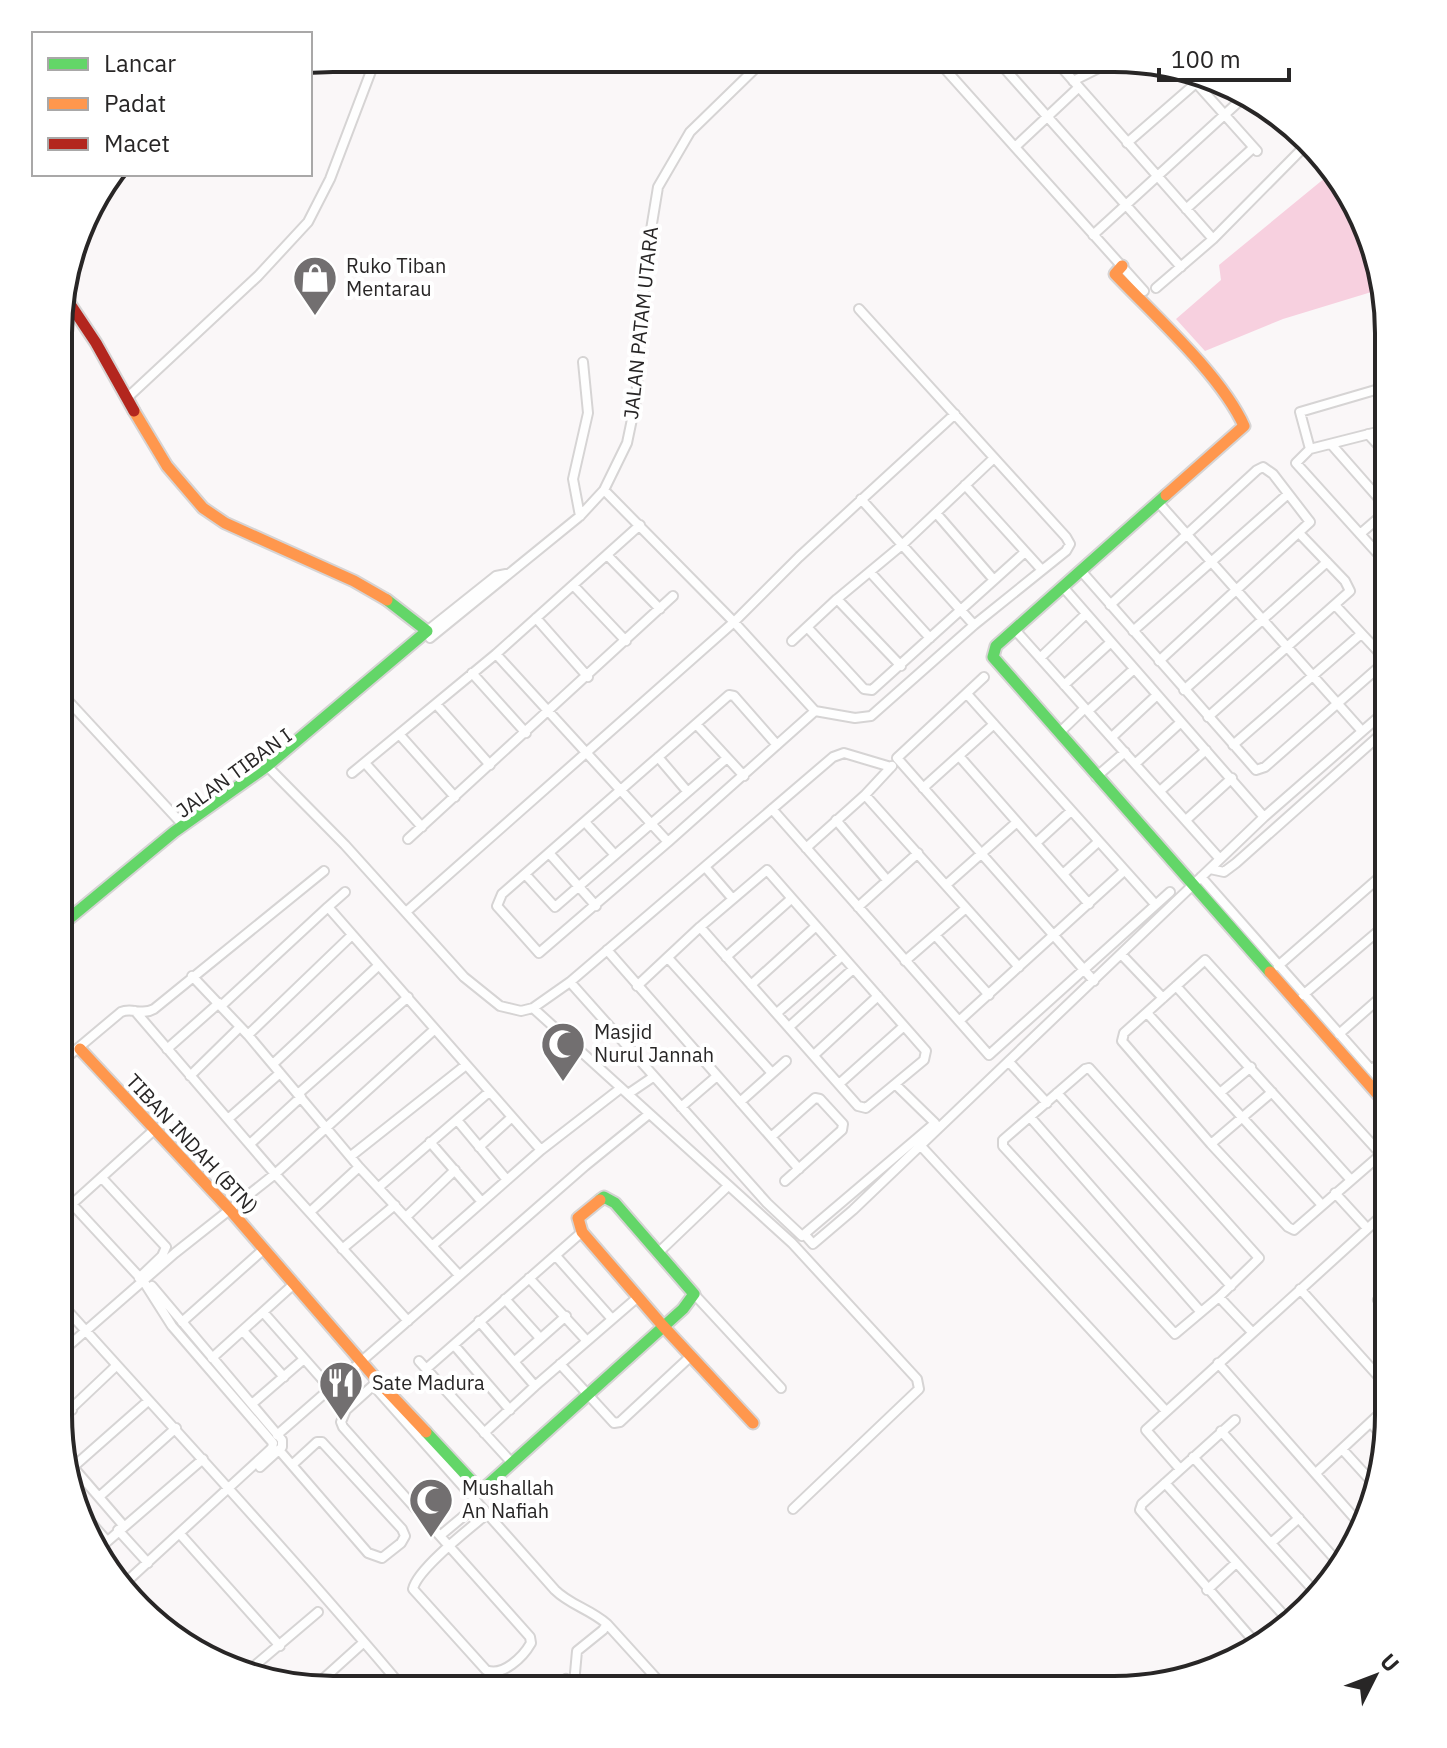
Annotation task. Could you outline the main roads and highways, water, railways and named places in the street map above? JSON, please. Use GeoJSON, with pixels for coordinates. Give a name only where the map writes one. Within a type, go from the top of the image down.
{"type":"FeatureCollection","features":[{"type":"Feature","properties":{"kind":"place","name":"Ruko Tiban Mentarau"},"geometry":{"type":"Point","coordinates":[315,317]}},
{"type":"Feature","properties":{"kind":"place","name":"Masjid Nurul Jannah"},"geometry":{"type":"Point","coordinates":[563,1083]}},
{"type":"Feature","properties":{"kind":"place","name":"Sate Madura"},"geometry":{"type":"Point","coordinates":[341,1422]}},
{"type":"Feature","properties":{"kind":"place","name":"Mushallah An Nafiah"},"geometry":{"type":"Point","coordinates":[431,1539]}}]}
